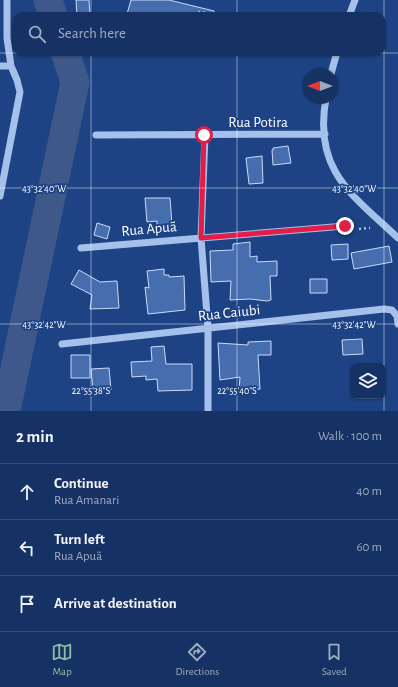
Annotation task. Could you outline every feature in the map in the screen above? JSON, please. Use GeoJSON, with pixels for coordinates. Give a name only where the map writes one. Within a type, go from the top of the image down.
{"type":"FeatureCollection","features":[{"type":"Feature","properties":{"kind":"street"},"geometry":{"type":"LineString","coordinates":[[0,196],[20,92],[11,66],[8,38],[7,0]]}},
{"type":"Feature","properties":{"kind":"street"},"geometry":{"type":"LineString","coordinates":[[351,12],[355,0]]}},
{"type":"Feature","properties":{"kind":"street"},"geometry":{"type":"LineString","coordinates":[[333,68],[336,56]]}},
{"type":"Feature","properties":{"kind":"street"},"geometry":{"type":"LineString","coordinates":[[0,66],[11,66]]}},
{"type":"Feature","properties":{"kind":"street"},"geometry":{"type":"LineString","coordinates":[[325,104],[324,134],[330,161],[338,179],[353,197],[398,238]]}},
{"type":"Feature","properties":{"kind":"street","name":"Rua Potira"},"geometry":{"type":"LineString","coordinates":[[96,135],[324,134]]}},
{"type":"Feature","properties":{"kind":"street"},"geometry":{"type":"LineString","coordinates":[[204,135],[201,238],[208,328],[208,411]]}},
{"type":"Feature","properties":{"kind":"street","name":"Rua Apuã"},"geometry":{"type":"LineString","coordinates":[[81,248],[345,226],[348,229]]}},
{"type":"Feature","properties":{"kind":"street","name":"Rua Caiubi"},"geometry":{"type":"LineString","coordinates":[[62,344],[384,310],[392,310],[397,316],[398,324]]}},
{"type":"Feature","properties":{"kind":"path"},"geometry":{"type":"LineString","coordinates":[[348,229],[386,227]]}},
{"type":"Feature","properties":{"kind":"building"},"geometry":{"type":"Polygon","coordinates":[[[76,0],[89,0],[90,12],[77,12],[76,0]]]}},
{"type":"Feature","properties":{"kind":"building"},"geometry":{"type":"Polygon","coordinates":[[[131,0],[169,0],[214,11],[214,12],[128,12],[131,0]]]}},
{"type":"Feature","properties":{"kind":"building"},"geometry":{"type":"Polygon","coordinates":[[[288,146],[291,163],[273,165],[273,148],[288,146]]]}},
{"type":"Feature","properties":{"kind":"building"},"geometry":{"type":"Polygon","coordinates":[[[262,156],[263,183],[249,184],[246,158],[262,156]]]}},
{"type":"Feature","properties":{"kind":"building"},"geometry":{"type":"Polygon","coordinates":[[[145,198],[170,198],[172,225],[157,226],[157,221],[147,222],[145,198]]]}},
{"type":"Feature","properties":{"kind":"building"},"geometry":{"type":"Polygon","coordinates":[[[97,223],[110,227],[107,239],[94,235],[97,223]]]}},
{"type":"Feature","properties":{"kind":"building"},"geometry":{"type":"Polygon","coordinates":[[[250,242],[250,257],[257,256],[257,262],[277,261],[277,276],[270,276],[271,300],[230,300],[231,281],[211,282],[210,251],[233,250],[233,244],[250,242]]]}},
{"type":"Feature","properties":{"kind":"building"},"geometry":{"type":"Polygon","coordinates":[[[348,244],[348,259],[332,260],[331,245],[348,244]]]}},
{"type":"Feature","properties":{"kind":"building"},"geometry":{"type":"Polygon","coordinates":[[[389,246],[392,262],[354,269],[351,253],[389,246]]]}},
{"type":"Feature","properties":{"kind":"building"},"geometry":{"type":"Polygon","coordinates":[[[164,269],[164,275],[169,275],[169,277],[184,276],[185,310],[148,314],[145,287],[149,288],[147,271],[164,269]]]}},
{"type":"Feature","properties":{"kind":"building"},"geometry":{"type":"Polygon","coordinates":[[[79,270],[100,282],[117,281],[119,308],[90,309],[92,295],[71,284],[79,270]]]}},
{"type":"Feature","properties":{"kind":"building"},"geometry":{"type":"Polygon","coordinates":[[[310,279],[327,279],[327,293],[310,293],[310,279]]]}},
{"type":"Feature","properties":{"kind":"building"},"geometry":{"type":"Polygon","coordinates":[[[362,339],[363,354],[343,355],[342,340],[362,339]]]}},
{"type":"Feature","properties":{"kind":"building"},"geometry":{"type":"Polygon","coordinates":[[[271,341],[271,355],[258,355],[260,389],[239,390],[240,377],[220,380],[218,343],[248,345],[248,342],[271,341]]]}},
{"type":"Feature","properties":{"kind":"building"},"geometry":{"type":"Polygon","coordinates":[[[164,346],[166,364],[192,364],[192,390],[158,391],[157,379],[146,380],[146,376],[132,377],[131,362],[152,361],[151,347],[164,346]]]}},
{"type":"Feature","properties":{"kind":"building"},"geometry":{"type":"Polygon","coordinates":[[[71,355],[90,355],[90,378],[71,378],[71,355]]]}},
{"type":"Feature","properties":{"kind":"building"},"geometry":{"type":"Polygon","coordinates":[[[109,368],[111,390],[93,391],[91,369],[109,368]]]}},
{"type":"Feature","properties":{"kind":"waterway"},"geometry":{"type":"LineString","coordinates":[[48,0],[52,12]]}},
{"type":"Feature","properties":{"kind":"waterway"},"geometry":{"type":"LineString","coordinates":[[6,411],[75,82],[66,56]]}},
{"type":"Feature","properties":{"kind":"route"},"geometry":{"type":"LineString","coordinates":[[204,135],[201,238],[345,226]]}}]}
